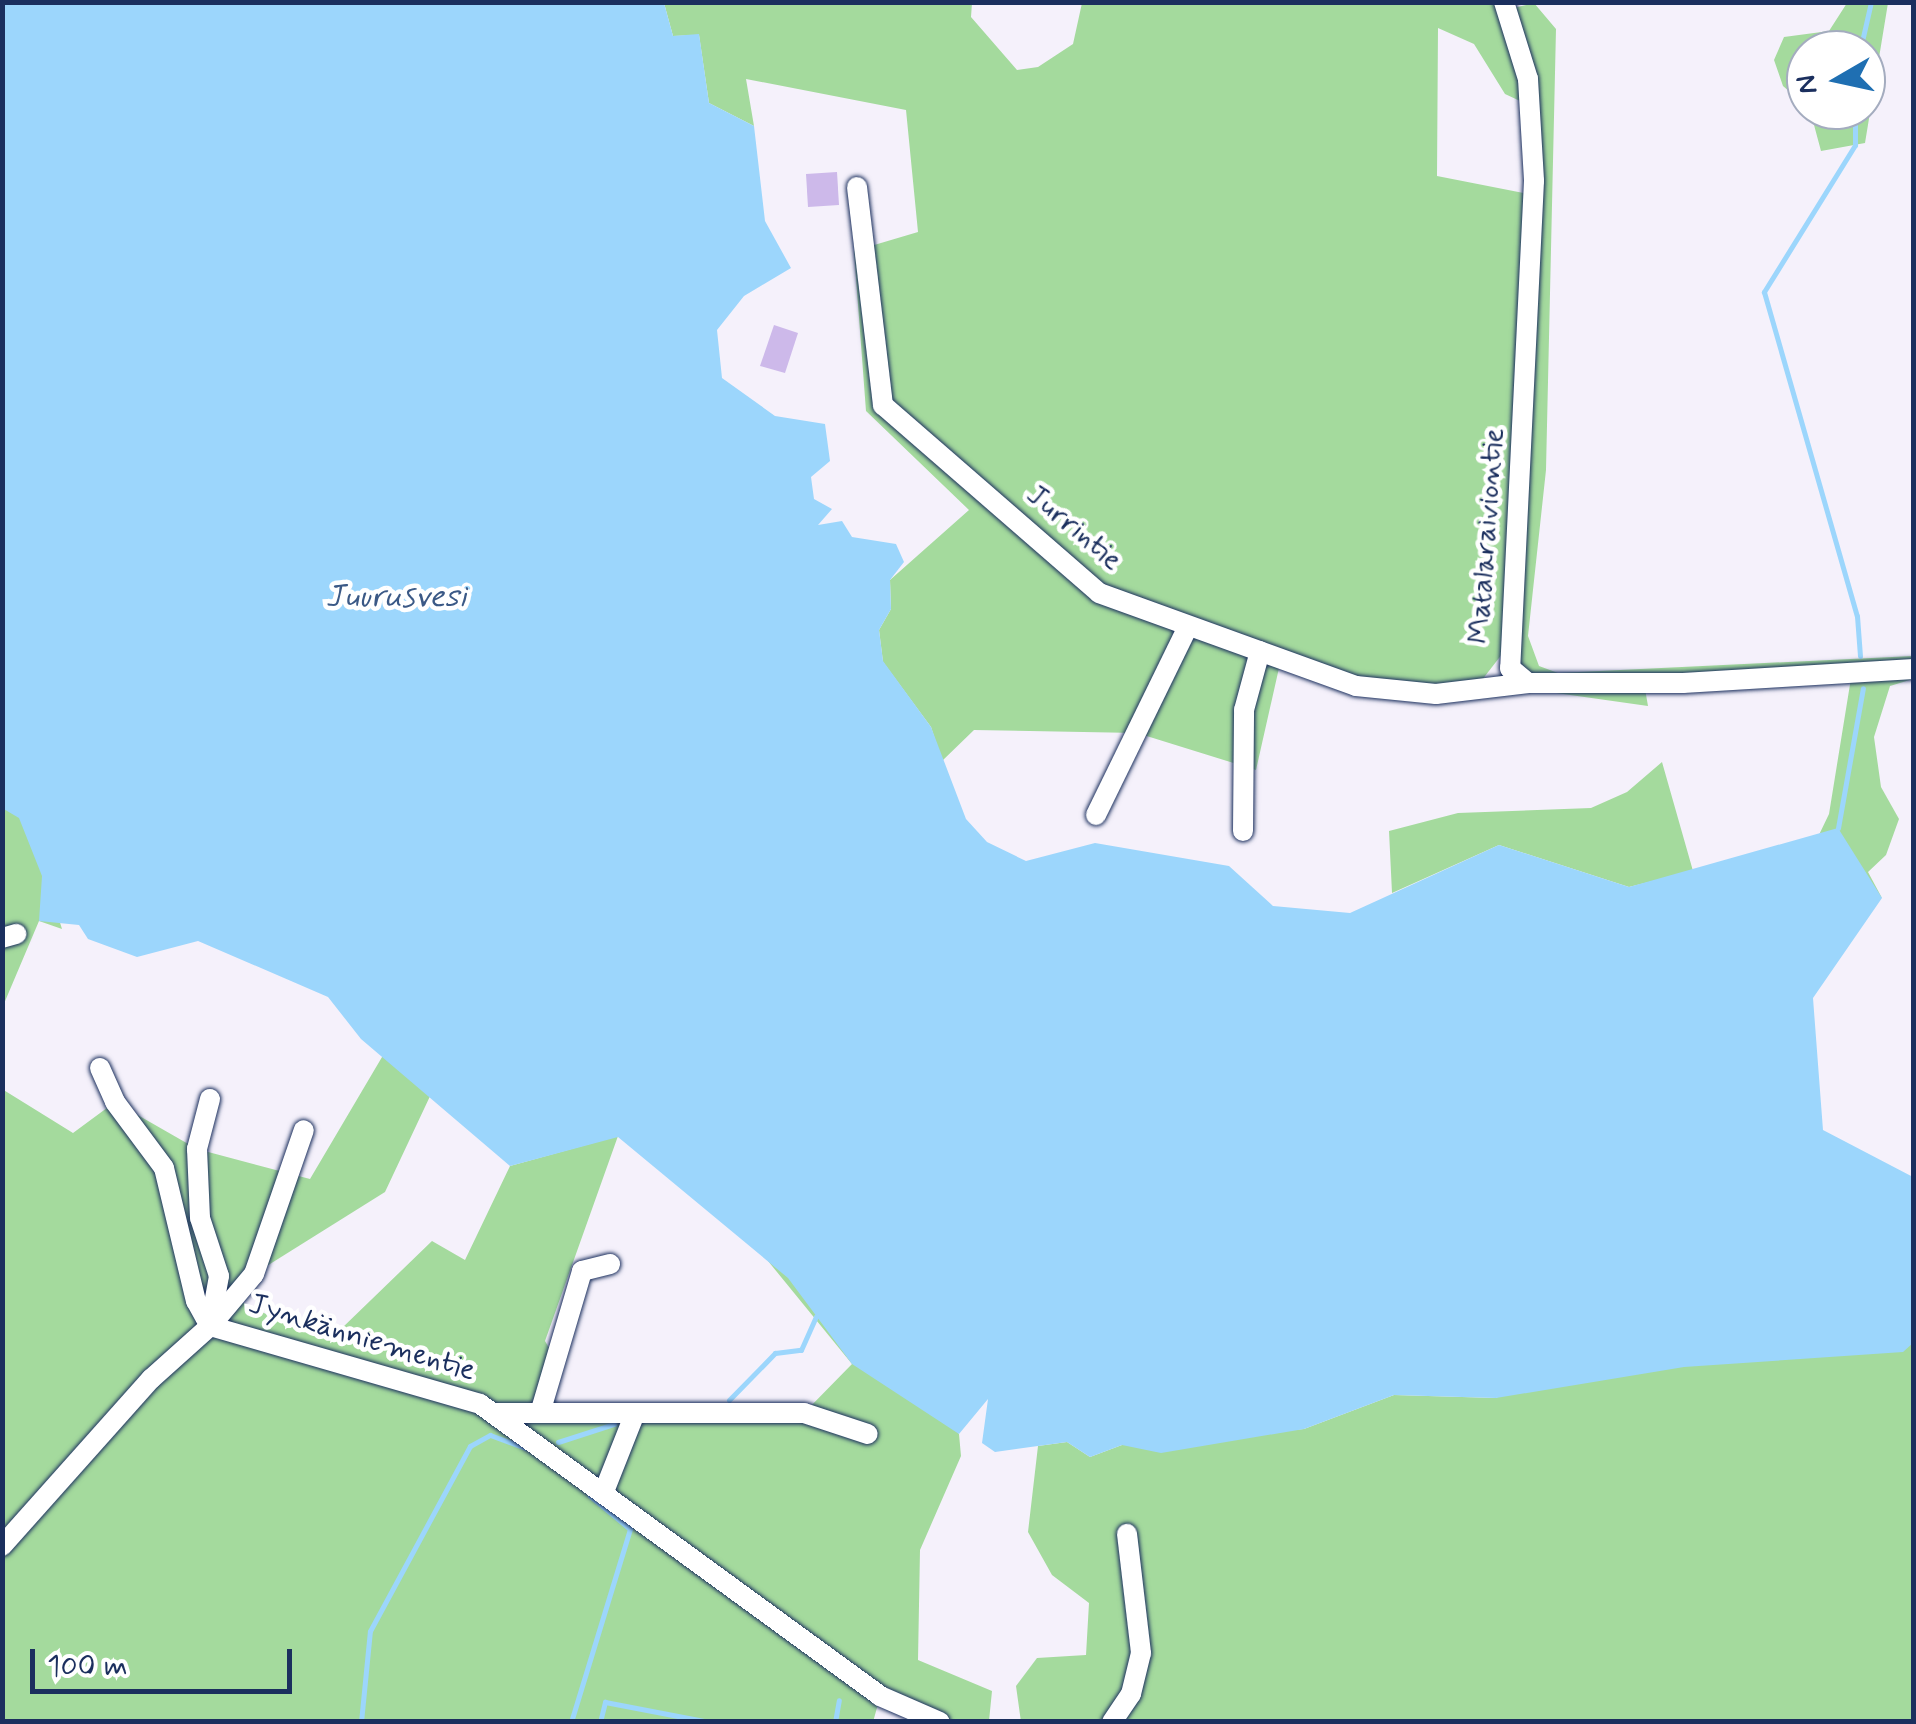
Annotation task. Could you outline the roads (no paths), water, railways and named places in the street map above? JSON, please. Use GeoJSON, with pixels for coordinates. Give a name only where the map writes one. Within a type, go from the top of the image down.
{"type":"FeatureCollection","features":[{"type":"Feature","properties":{"kind":"street","name":"Matalaraiviontie"},"geometry":{"type":"LineString","coordinates":[[1504,2],[1528,79],[1534,181],[1506,648],[1510,668],[1528,683]]}},
{"type":"Feature","properties":{"kind":"street","name":"Jurrintie"},"geometry":{"type":"LineString","coordinates":[[856,186],[884,405],[1098,592],[1356,686],[1436,694],[1528,683]]}},
{"type":"Feature","properties":{"kind":"street"},"geometry":{"type":"LineString","coordinates":[[1096,816],[1188,626]]}},
{"type":"Feature","properties":{"kind":"street"},"geometry":{"type":"LineString","coordinates":[[1243,831],[1244,710],[1260,651]]}},
{"type":"Feature","properties":{"kind":"street"},"geometry":{"type":"LineString","coordinates":[[1528,683],[1683,684],[1914,669]]}},
{"type":"Feature","properties":{"kind":"street"},"geometry":{"type":"LineString","coordinates":[[100,1068],[114,1102],[164,1168],[196,1301],[210,1326]]}},
{"type":"Feature","properties":{"kind":"street"},"geometry":{"type":"LineString","coordinates":[[210,1098],[197,1149],[200,1218],[218,1276],[210,1326]]}},
{"type":"Feature","properties":{"kind":"street"},"geometry":{"type":"LineString","coordinates":[[210,1326],[254,1274],[304,1130]]}},
{"type":"Feature","properties":{"kind":"street"},"geometry":{"type":"LineString","coordinates":[[540,1412],[582,1271],[610,1264]]}},
{"type":"Feature","properties":{"kind":"street","name":"Jynkänniementie"},"geometry":{"type":"LineString","coordinates":[[2,1546],[151,1378],[210,1326],[492,1412],[880,1696],[940,1722]]}},
{"type":"Feature","properties":{"kind":"street"},"geometry":{"type":"LineString","coordinates":[[492,1412],[804,1413],[868,1434]]}},
{"type":"Feature","properties":{"kind":"street"},"geometry":{"type":"LineString","coordinates":[[603,1494],[635,1413]]}},
{"type":"Feature","properties":{"kind":"street"},"geometry":{"type":"LineString","coordinates":[[1112,1722],[1131,1694],[1141,1653],[1127,1534]]}},
{"type":"Feature","properties":{"kind":"water","name":"Juurusvesi"},"geometry":{"type":"Polygon","coordinates":[[[2,3],[664,3],[673,36],[699,34],[709,103],[754,126],[765,221],[791,268],[744,296],[717,330],[722,378],[775,416],[825,424],[830,461],[811,477],[814,499],[832,509],[818,525],[842,521],[852,537],[896,544],[904,562],[890,580],[891,609],[879,630],[883,661],[931,727],[966,819],[987,842],[1026,861],[1095,843],[1229,866],[1273,906],[1350,913],[1499,845],[1629,887],[1838,828],[1882,898],[1813,998],[1823,1130],[1913,1177],[1913,1343],[1903,1352],[1684,1367],[1496,1398],[1394,1395],[1304,1429],[1161,1453],[1122,1445],[1090,1457],[1067,1442],[995,1452],[982,1443],[988,1399],[959,1434],[852,1364],[788,1278],[618,1137],[510,1166],[361,1039],[328,997],[198,941],[137,957],[88,939],[79,925],[39,921],[42,876],[19,818],[2,808],[2,3]]]}},
{"type":"Feature","properties":{"kind":"waterway"},"geometry":{"type":"LineString","coordinates":[[1865,30],[1871,2]]}},
{"type":"Feature","properties":{"kind":"waterway"},"geometry":{"type":"LineString","coordinates":[[1855,130],[1855,145],[1764,292],[1857,616],[1860,656]]}},
{"type":"Feature","properties":{"kind":"waterway"},"geometry":{"type":"LineString","coordinates":[[1838,828],[1863,688]]}},
{"type":"Feature","properties":{"kind":"waterway"},"geometry":{"type":"LineString","coordinates":[[729,1400],[775,1353],[801,1350],[816,1316]]}},
{"type":"Feature","properties":{"kind":"waterway"},"geometry":{"type":"LineString","coordinates":[[558,1442],[614,1424]]}},
{"type":"Feature","properties":{"kind":"waterway"},"geometry":{"type":"LineString","coordinates":[[361,1722],[370,1631],[470,1446],[490,1435],[525,1448]]}},
{"type":"Feature","properties":{"kind":"waterway"},"geometry":{"type":"LineString","coordinates":[[571,1722],[630,1529],[590,1496]]}},
{"type":"Feature","properties":{"kind":"waterway"},"geometry":{"type":"LineString","coordinates":[[835,1722],[839,1700]]}},
{"type":"Feature","properties":{"kind":"waterway"},"geometry":{"type":"LineString","coordinates":[[600,1722],[605,1702],[709,1722]]}}]}
